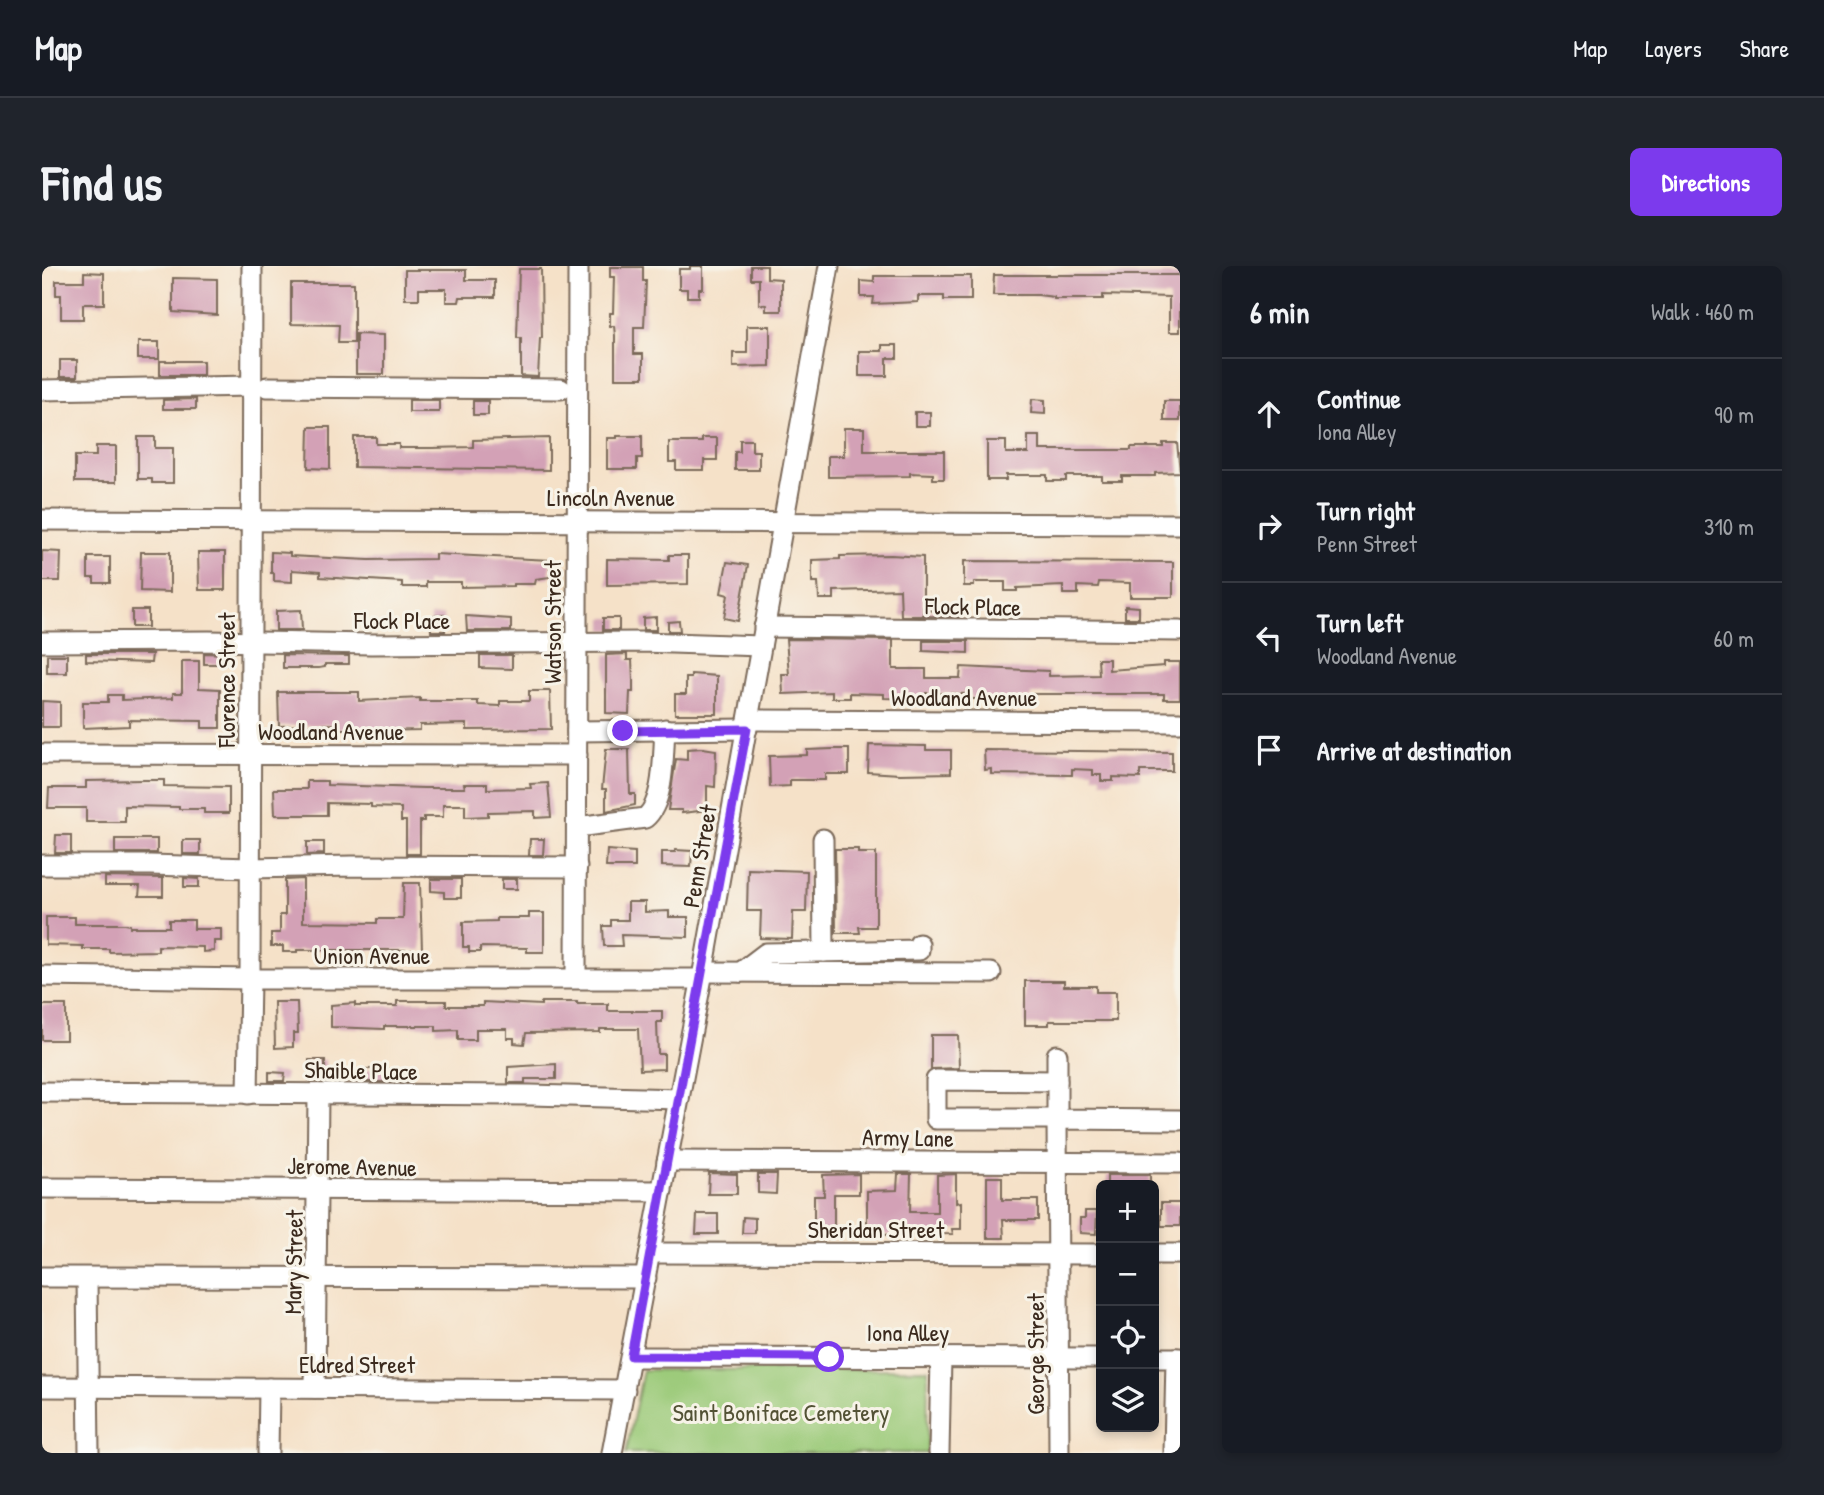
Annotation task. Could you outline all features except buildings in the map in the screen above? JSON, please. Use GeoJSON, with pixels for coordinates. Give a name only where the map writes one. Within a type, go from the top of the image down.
{"type":"FeatureCollection","features":[{"type":"Feature","properties":{"kind":"street","name":"Florence Street"},"geometry":{"type":"LineString","coordinates":[[248,1094],[251,520],[259,386],[252,266]]}},
{"type":"Feature","properties":{"kind":"street","name":"Watson Street"},"geometry":{"type":"LineString","coordinates":[[576,978],[578,266]]}},
{"type":"Feature","properties":{"kind":"street","name":"Penn Street"},"geometry":{"type":"LineString","coordinates":[[612,1453],[702,976],[829,266]]}},
{"type":"Feature","properties":{"kind":"street"},"geometry":{"type":"LineString","coordinates":[[42,390],[259,386],[561,389]]}},
{"type":"Feature","properties":{"kind":"street","name":"Lincoln Avenue"},"geometry":{"type":"LineString","coordinates":[[42,520],[1180,524]]}},
{"type":"Feature","properties":{"kind":"street","name":"Flock Place"},"geometry":{"type":"LineString","coordinates":[[42,642],[576,643],[763,636],[1180,631]]}},
{"type":"Feature","properties":{"kind":"street","name":"Woodland Avenue"},"geometry":{"type":"LineString","coordinates":[[577,731],[747,724],[1180,722]]}},
{"type":"Feature","properties":{"kind":"street"},"geometry":{"type":"LineString","coordinates":[[577,827],[645,818],[652,813],[659,794],[665,729]]}},
{"type":"Feature","properties":{"kind":"street","name":"Woodland Avenue"},"geometry":{"type":"LineString","coordinates":[[42,754],[577,755]]}},
{"type":"Feature","properties":{"kind":"street"},"geometry":{"type":"LineString","coordinates":[[823,839],[824,952]]}},
{"type":"Feature","properties":{"kind":"street"},"geometry":{"type":"LineString","coordinates":[[42,865],[250,868],[577,867]]}},
{"type":"Feature","properties":{"kind":"street"},"geometry":{"type":"LineString","coordinates":[[741,972],[766,953],[919,950],[919,944]]}},
{"type":"Feature","properties":{"kind":"street","name":"Union Avenue"},"geometry":{"type":"LineString","coordinates":[[42,976],[250,979],[576,978],[702,976],[741,972],[991,973]]}},
{"type":"Feature","properties":{"kind":"street"},"geometry":{"type":"LineString","coordinates":[[1057,1055],[1059,1254]]}},
{"type":"Feature","properties":{"kind":"street"},"geometry":{"type":"LineString","coordinates":[[1058,1080],[936,1080],[936,1119],[1180,1120]]}},
{"type":"Feature","properties":{"kind":"street","name":"Shaible Place"},"geometry":{"type":"LineString","coordinates":[[42,1092],[679,1099]]}},
{"type":"Feature","properties":{"kind":"street","name":"Mary Street"},"geometry":{"type":"LineString","coordinates":[[315,1388],[318,1094]]}},
{"type":"Feature","properties":{"kind":"street","name":"Army Lane"},"geometry":{"type":"LineString","coordinates":[[667,1161],[1180,1163]]}},
{"type":"Feature","properties":{"kind":"street","name":"Jerome Avenue"},"geometry":{"type":"LineString","coordinates":[[42,1188],[662,1191]]}},
{"type":"Feature","properties":{"kind":"street","name":"Sheridan Street"},"geometry":{"type":"LineString","coordinates":[[650,1253],[1096,1254]]}},
{"type":"Feature","properties":{"kind":"street","name":"George Street"},"geometry":{"type":"LineString","coordinates":[[1059,1254],[1059,1453]]}},
{"type":"Feature","properties":{"kind":"street"},"geometry":{"type":"LineString","coordinates":[[1159,1254],[1180,1254]]}},
{"type":"Feature","properties":{"kind":"street"},"geometry":{"type":"LineString","coordinates":[[42,1277],[646,1278]]}},
{"type":"Feature","properties":{"kind":"street"},"geometry":{"type":"LineString","coordinates":[[87,1278],[89,1453]]}},
{"type":"Feature","properties":{"kind":"street","name":"Iona Alley"},"geometry":{"type":"LineString","coordinates":[[631,1356],[1096,1358]]}},
{"type":"Feature","properties":{"kind":"street"},"geometry":{"type":"LineString","coordinates":[[939,1453],[940,1357]]}},
{"type":"Feature","properties":{"kind":"street"},"geometry":{"type":"LineString","coordinates":[[1159,1358],[1178,1358],[1174,1453]]}},
{"type":"Feature","properties":{"kind":"street","name":"Eldred Street"},"geometry":{"type":"LineString","coordinates":[[42,1387],[625,1390]]}},
{"type":"Feature","properties":{"kind":"street"},"geometry":{"type":"LineString","coordinates":[[268,1453],[269,1388]]}},
{"type":"Feature","properties":{"kind":"green space","name":"Saint Boniface Cemetery"},"geometry":{"type":"Polygon","coordinates":[[[928,1369],[927,1453],[626,1453],[643,1370],[928,1369]]]}},
{"type":"Feature","properties":{"kind":"route"},"geometry":{"type":"LineString","coordinates":[[623,731],[747,729],[631,1356],[829,1357]]}}]}
